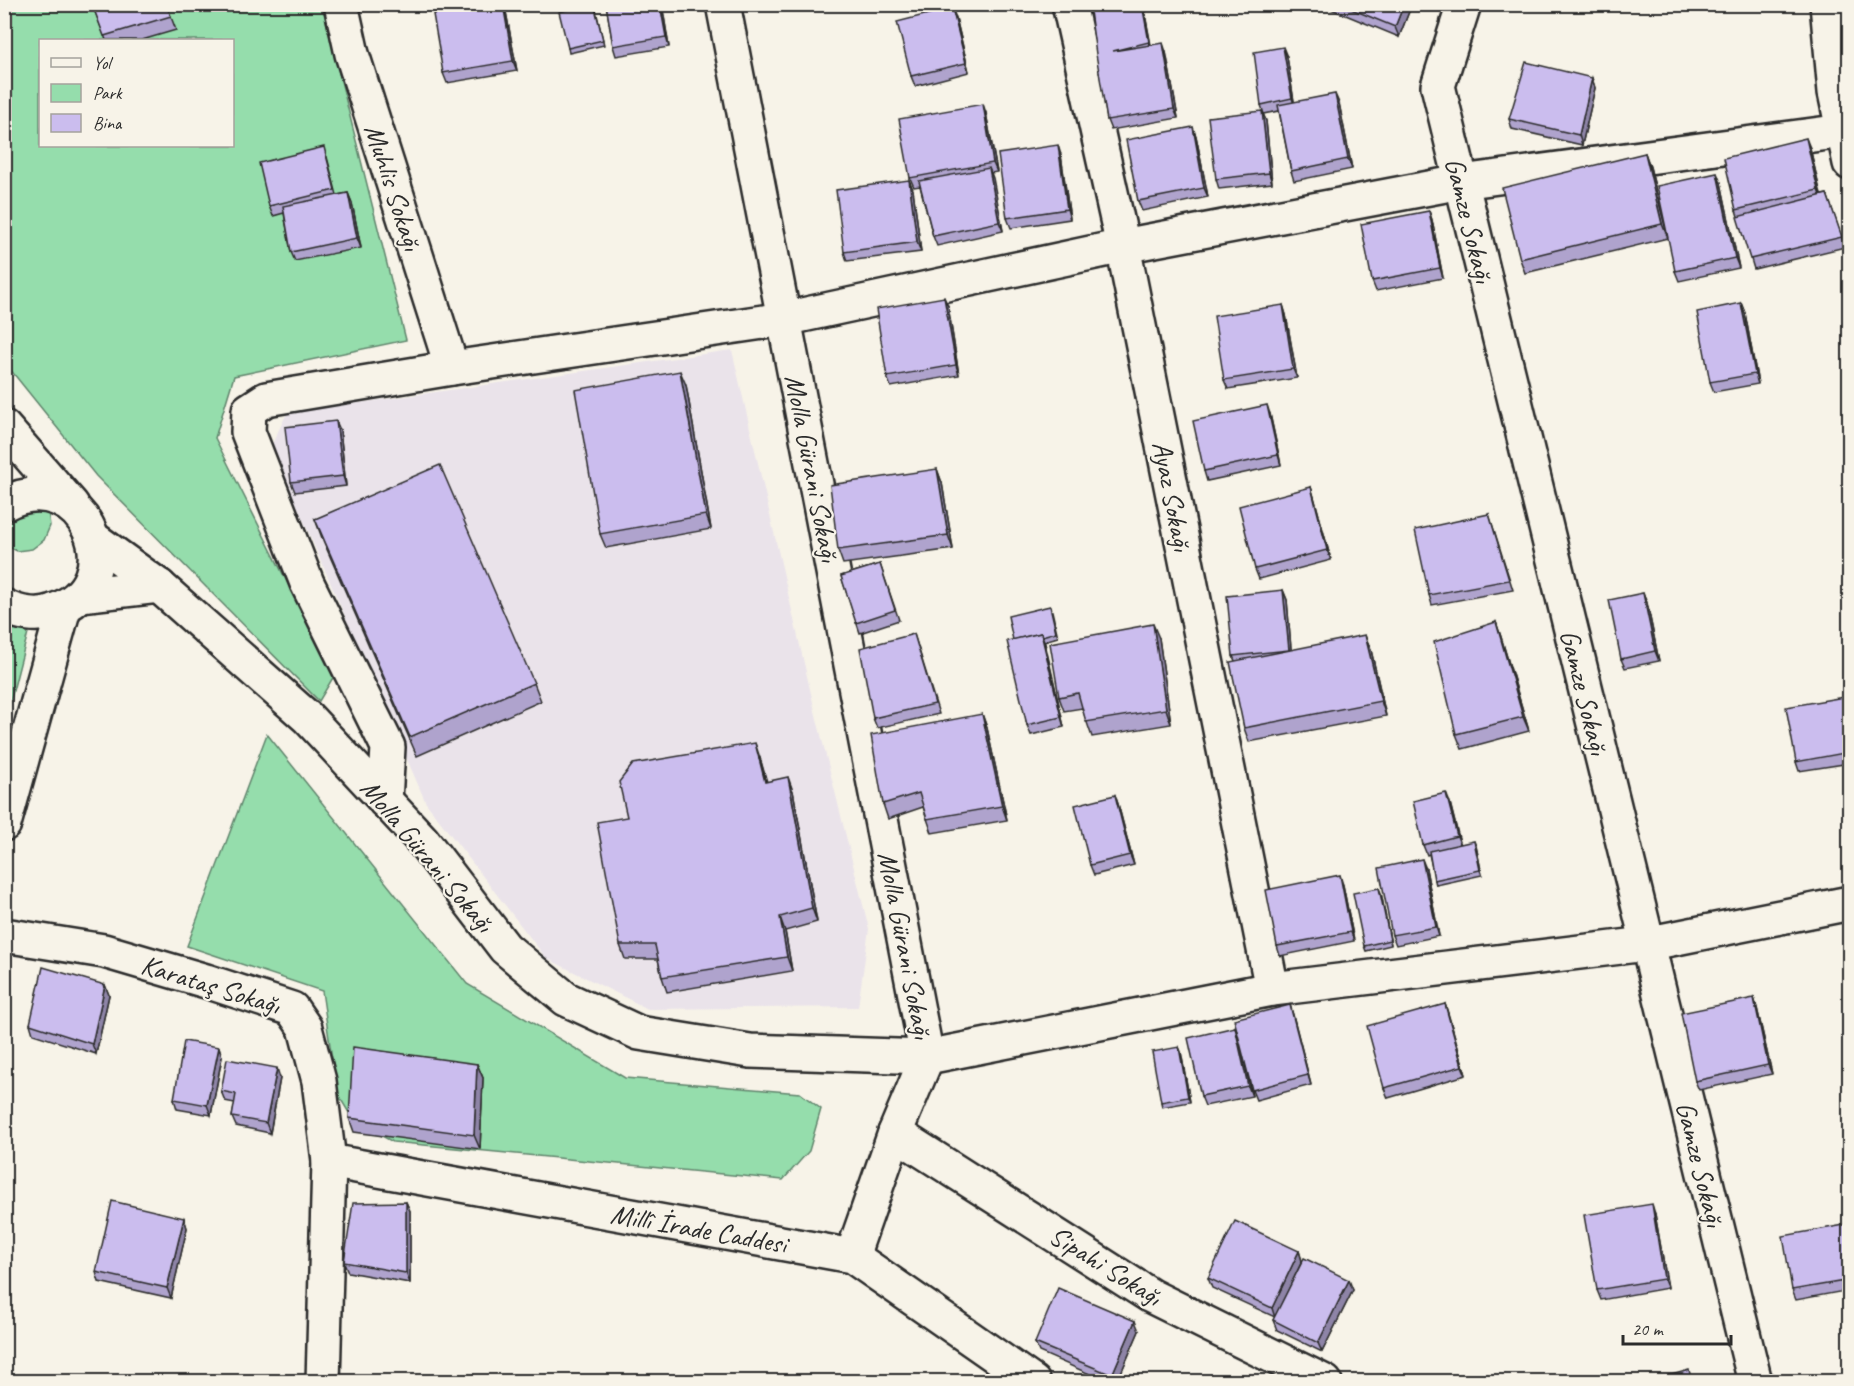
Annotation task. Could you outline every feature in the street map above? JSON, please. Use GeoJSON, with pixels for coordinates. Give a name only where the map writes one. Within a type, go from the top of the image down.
{"type":"FeatureCollection","features":[{"type":"Feature","properties":{"kind":"street","name":"Muhlis Sokağı"},"geometry":{"type":"LineString","coordinates":[[341,4],[352,54],[452,368]]}},
{"type":"Feature","properties":{"kind":"street","name":"Molla Gürani Sokağı"},"geometry":{"type":"LineString","coordinates":[[94,539],[159,586],[308,718],[423,842],[505,948],[566,999],[639,1033],[750,1051],[927,1057],[723,4]]}},
{"type":"Feature","properties":{"kind":"street","name":"Ayaz Sokağı"},"geometry":{"type":"LineString","coordinates":[[1070,4],[1123,246],[1272,989]]}},
{"type":"Feature","properties":{"kind":"street","name":"Gamze Sokağı"},"geometry":{"type":"LineString","coordinates":[[1464,4],[1438,86],[1755,1382]]}},
{"type":"Feature","properties":{"kind":"street"},"geometry":{"type":"LineString","coordinates":[[1827,4],[1834,92],[1850,163]]}},
{"type":"Feature","properties":{"kind":"street"},"geometry":{"type":"LineString","coordinates":[[385,801],[388,747],[307,583],[248,432],[249,410],[266,399],[452,368],[784,319],[1123,246],[1461,182],[1843,131]]}},
{"type":"Feature","properties":{"kind":"street"},"geometry":{"type":"LineString","coordinates":[[4,427],[86,521],[94,539],[96,559],[91,578],[72,601],[4,824]]}},
{"type":"Feature","properties":{"kind":"street"},"geometry":{"type":"LineString","coordinates":[[4,504],[17,497],[36,494],[55,497],[73,507]]}},
{"type":"Feature","properties":{"kind":"street"},"geometry":{"type":"LineString","coordinates":[[4,606],[26,614],[46,614],[72,601],[159,586]]}},
{"type":"Feature","properties":{"kind":"street"},"geometry":{"type":"LineString","coordinates":[[852,1256],[895,1133],[927,1057],[1272,989],[1647,944],[1850,903]]}},
{"type":"Feature","properties":{"kind":"street","name":"Karataş Sokağı"},"geometry":{"type":"LineString","coordinates":[[4,935],[104,951],[206,981],[292,1009],[306,1028],[319,1082],[329,1161],[323,1382]]}},
{"type":"Feature","properties":{"kind":"street","name":"Sipahi Sokağı"},"geometry":{"type":"LineString","coordinates":[[895,1133],[1151,1296],[1325,1382]]}},
{"type":"Feature","properties":{"kind":"street","name":"Millî İrade Caddesi"},"geometry":{"type":"LineString","coordinates":[[329,1161],[852,1256],[1033,1382]]}},
{"type":"Feature","properties":{"kind":"shaded area"},"geometry":{"type":"Polygon","coordinates":[[[732,350],[815,711],[869,929],[858,1007],[648,1009],[546,958],[426,803],[271,446],[287,413],[732,350]]]}},
{"type":"Feature","properties":{"kind":"green space"},"geometry":{"type":"Polygon","coordinates":[[[4,5],[322,5],[406,340],[234,376],[215,438],[334,676],[319,701],[96,476],[5,363],[4,5]]]}},
{"type":"Feature","properties":{"kind":"green space"},"geometry":{"type":"Polygon","coordinates":[[[5,501],[48,511],[50,526],[44,540],[32,549],[17,551],[5,545],[5,501]]]}},
{"type":"Feature","properties":{"kind":"green space"},"geometry":{"type":"Polygon","coordinates":[[[5,616],[31,621],[5,722],[5,616]]]}},
{"type":"Feature","properties":{"kind":"green space"},"geometry":{"type":"Polygon","coordinates":[[[267,734],[467,984],[625,1078],[800,1093],[821,1109],[809,1151],[783,1180],[393,1142],[354,1121],[337,1093],[322,991],[187,946],[267,734]]]}},
{"type":"Feature","properties":{"kind":"building"},"geometry":{"type":"Polygon","coordinates":[[[92,4],[166,4],[171,16],[104,36],[92,4]]]}},
{"type":"Feature","properties":{"kind":"building"},"geometry":{"type":"Polygon","coordinates":[[[488,4],[503,4],[513,61],[443,73],[433,14],[488,4]]]}},
{"type":"Feature","properties":{"kind":"building"},"geometry":{"type":"Polygon","coordinates":[[[594,4],[603,40],[568,48],[559,12],[594,4]]]}},
{"type":"Feature","properties":{"kind":"building"},"geometry":{"type":"Polygon","coordinates":[[[606,4],[660,4],[666,37],[613,46],[606,4]]]}},
{"type":"Feature","properties":{"kind":"building"},"geometry":{"type":"Polygon","coordinates":[[[1089,4],[1142,4],[1149,42],[1113,51],[1163,43],[1174,109],[1107,120],[1089,4]]]}},
{"type":"Feature","properties":{"kind":"building"},"geometry":{"type":"Polygon","coordinates":[[[1339,4],[1404,4],[1395,27],[1339,4]]]}},
{"type":"Feature","properties":{"kind":"building"},"geometry":{"type":"Polygon","coordinates":[[[952,8],[966,63],[911,76],[897,22],[952,8]]]}},
{"type":"Feature","properties":{"kind":"building"},"geometry":{"type":"Polygon","coordinates":[[[1283,47],[1292,98],[1261,105],[1254,52],[1283,47]]]}},
{"type":"Feature","properties":{"kind":"building"},"geometry":{"type":"Polygon","coordinates":[[[1526,62],[1592,78],[1579,135],[1509,119],[1526,62]]]}},
{"type":"Feature","properties":{"kind":"building"},"geometry":{"type":"Polygon","coordinates":[[[1335,94],[1348,159],[1291,171],[1278,105],[1335,94]]]}},
{"type":"Feature","properties":{"kind":"building"},"geometry":{"type":"Polygon","coordinates":[[[983,104],[993,163],[910,178],[899,119],[983,104]]]}},
{"type":"Feature","properties":{"kind":"building"},"geometry":{"type":"Polygon","coordinates":[[[1262,111],[1269,173],[1216,179],[1208,117],[1262,111]]]}},
{"type":"Feature","properties":{"kind":"building"},"geometry":{"type":"Polygon","coordinates":[[[1193,127],[1204,188],[1138,201],[1126,140],[1193,127]]]}},
{"type":"Feature","properties":{"kind":"building"},"geometry":{"type":"Polygon","coordinates":[[[1806,138],[1818,190],[1736,210],[1724,158],[1806,138]]]}},
{"type":"Feature","properties":{"kind":"building"},"geometry":{"type":"Polygon","coordinates":[[[1058,145],[1067,209],[1007,218],[998,154],[1058,145]]]}},
{"type":"Feature","properties":{"kind":"building"},"geometry":{"type":"Polygon","coordinates":[[[324,147],[335,190],[269,206],[259,163],[324,147]]]}},
{"type":"Feature","properties":{"kind":"building"},"geometry":{"type":"Polygon","coordinates":[[[1645,153],[1662,224],[1520,259],[1502,188],[1645,153]]]}},
{"type":"Feature","properties":{"kind":"building"},"geometry":{"type":"Polygon","coordinates":[[[989,168],[999,222],[933,236],[919,181],[989,168]]]}},
{"type":"Feature","properties":{"kind":"building"},"geometry":{"type":"Polygon","coordinates":[[[1717,173],[1735,258],[1675,271],[1657,186],[1717,173]]]}},
{"type":"Feature","properties":{"kind":"building"},"geometry":{"type":"Polygon","coordinates":[[[909,180],[917,242],[844,252],[836,190],[909,180]]]}},
{"type":"Feature","properties":{"kind":"building"},"geometry":{"type":"Polygon","coordinates":[[[348,193],[357,238],[291,252],[283,206],[348,193]]]}},
{"type":"Feature","properties":{"kind":"building"},"geometry":{"type":"Polygon","coordinates":[[[1827,194],[1842,237],[1750,259],[1737,217],[1827,194]]]}},
{"type":"Feature","properties":{"kind":"building"},"geometry":{"type":"Polygon","coordinates":[[[1429,211],[1440,268],[1372,281],[1361,224],[1429,211]]]}},
{"type":"Feature","properties":{"kind":"building"},"geometry":{"type":"Polygon","coordinates":[[[944,297],[956,365],[887,377],[876,309],[944,297]]]}},
{"type":"Feature","properties":{"kind":"building"},"geometry":{"type":"Polygon","coordinates":[[[1741,303],[1755,374],[1710,382],[1697,312],[1741,303]]]}},
{"type":"Feature","properties":{"kind":"building"},"geometry":{"type":"Polygon","coordinates":[[[1283,305],[1293,369],[1224,380],[1214,316],[1283,305]]]}},
{"type":"Feature","properties":{"kind":"building"},"geometry":{"type":"Polygon","coordinates":[[[680,371],[706,515],[600,534],[575,390],[680,371]]]}},
{"type":"Feature","properties":{"kind":"building"},"geometry":{"type":"Polygon","coordinates":[[[1267,405],[1278,455],[1204,471],[1193,421],[1267,405]]]}},
{"type":"Feature","properties":{"kind":"building"},"geometry":{"type":"Polygon","coordinates":[[[336,421],[343,476],[291,482],[285,427],[336,421]]]}},
{"type":"Feature","properties":{"kind":"building"},"geometry":{"type":"Polygon","coordinates":[[[440,465],[534,683],[410,737],[315,519],[440,465]]]}},
{"type":"Feature","properties":{"kind":"building"},"geometry":{"type":"Polygon","coordinates":[[[937,469],[948,535],[838,550],[830,485],[937,469]]]}},
{"type":"Feature","properties":{"kind":"building"},"geometry":{"type":"Polygon","coordinates":[[[1311,487],[1327,550],[1255,569],[1239,506],[1311,487]]]}},
{"type":"Feature","properties":{"kind":"building"},"geometry":{"type":"Polygon","coordinates":[[[1489,514],[1509,580],[1429,595],[1415,530],[1489,514]]]}},
{"type":"Feature","properties":{"kind":"building"},"geometry":{"type":"Polygon","coordinates":[[[880,564],[895,610],[856,623],[841,576],[880,564]]]}},
{"type":"Feature","properties":{"kind":"building"},"geometry":{"type":"Polygon","coordinates":[[[1283,590],[1289,650],[1233,656],[1227,596],[1283,590]]]}},
{"type":"Feature","properties":{"kind":"building"},"geometry":{"type":"Polygon","coordinates":[[[1643,593],[1655,651],[1621,659],[1609,600],[1643,593]]]}},
{"type":"Feature","properties":{"kind":"building"},"geometry":{"type":"Polygon","coordinates":[[[1050,606],[1056,632],[1013,640],[1008,616],[1050,606]]]}},
{"type":"Feature","properties":{"kind":"building"},"geometry":{"type":"Polygon","coordinates":[[[1496,622],[1523,717],[1456,734],[1434,642],[1496,622]]]}},
{"type":"Feature","properties":{"kind":"building"},"geometry":{"type":"Polygon","coordinates":[[[1153,624],[1166,709],[1086,722],[1078,693],[1059,697],[1050,643],[1153,624]]]}},
{"type":"Feature","properties":{"kind":"building"},"geometry":{"type":"Polygon","coordinates":[[[1041,633],[1061,717],[1027,725],[1007,641],[1041,633]]]}},
{"type":"Feature","properties":{"kind":"building"},"geometry":{"type":"Polygon","coordinates":[[[914,634],[935,704],[873,718],[860,648],[914,634]]]}},
{"type":"Feature","properties":{"kind":"building"},"geometry":{"type":"Polygon","coordinates":[[[1365,635],[1381,701],[1244,728],[1230,662],[1365,635]]]}},
{"type":"Feature","properties":{"kind":"building"},"geometry":{"type":"Polygon","coordinates":[[[1850,696],[1850,752],[1796,762],[1786,707],[1850,696]]]}},
{"type":"Feature","properties":{"kind":"building"},"geometry":{"type":"Polygon","coordinates":[[[982,714],[1002,806],[927,819],[919,793],[883,804],[871,735],[982,714]]]}},
{"type":"Feature","properties":{"kind":"building"},"geometry":{"type":"Polygon","coordinates":[[[755,743],[765,782],[788,777],[812,908],[780,917],[787,957],[662,977],[655,945],[620,945],[597,822],[627,817],[619,782],[633,764],[755,743]]]}},
{"type":"Feature","properties":{"kind":"building"},"geometry":{"type":"Polygon","coordinates":[[[1446,793],[1457,836],[1423,845],[1413,801],[1446,793]]]}},
{"type":"Feature","properties":{"kind":"building"},"geometry":{"type":"Polygon","coordinates":[[[1115,795],[1130,855],[1090,865],[1075,805],[1115,795]]]}},
{"type":"Feature","properties":{"kind":"building"},"geometry":{"type":"Polygon","coordinates":[[[1474,841],[1480,870],[1434,880],[1429,851],[1474,841]]]}},
{"type":"Feature","properties":{"kind":"building"},"geometry":{"type":"Polygon","coordinates":[[[1422,859],[1436,927],[1392,935],[1379,868],[1422,859]]]}},
{"type":"Feature","properties":{"kind":"building"},"geometry":{"type":"Polygon","coordinates":[[[1340,875],[1351,932],[1277,946],[1266,890],[1340,875]]]}},
{"type":"Feature","properties":{"kind":"building"},"geometry":{"type":"Polygon","coordinates":[[[1379,888],[1390,940],[1364,946],[1353,893],[1379,888]]]}},
{"type":"Feature","properties":{"kind":"building"},"geometry":{"type":"Polygon","coordinates":[[[43,967],[105,985],[92,1044],[30,1024],[43,967]]]}},
{"type":"Feature","properties":{"kind":"building"},"geometry":{"type":"Polygon","coordinates":[[[1754,998],[1768,1065],[1695,1081],[1681,1013],[1754,998]]]}},
{"type":"Feature","properties":{"kind":"building"},"geometry":{"type":"Polygon","coordinates":[[[1445,1004],[1462,1066],[1384,1088],[1367,1026],[1445,1004]]]}},
{"type":"Feature","properties":{"kind":"building"},"geometry":{"type":"Polygon","coordinates":[[[1290,1005],[1308,1075],[1252,1090],[1234,1019],[1290,1005]]]}},
{"type":"Feature","properties":{"kind":"building"},"geometry":{"type":"Polygon","coordinates":[[[1235,1027],[1248,1086],[1201,1096],[1188,1038],[1235,1027]]]}},
{"type":"Feature","properties":{"kind":"building"},"geometry":{"type":"Polygon","coordinates":[[[184,1041],[219,1047],[207,1105],[174,1099],[184,1041]]]}},
{"type":"Feature","properties":{"kind":"building"},"geometry":{"type":"Polygon","coordinates":[[[353,1047],[477,1064],[474,1135],[349,1118],[353,1047]]]}},
{"type":"Feature","properties":{"kind":"building"},"geometry":{"type":"Polygon","coordinates":[[[1179,1047],[1188,1097],[1161,1102],[1152,1052],[1179,1047]]]}},
{"type":"Feature","properties":{"kind":"building"},"geometry":{"type":"Polygon","coordinates":[[[227,1059],[277,1068],[266,1123],[232,1117],[236,1094],[221,1091],[227,1059]]]}},
{"type":"Feature","properties":{"kind":"building"},"geometry":{"type":"Polygon","coordinates":[[[112,1201],[184,1218],[167,1288],[96,1272],[112,1201]]]}},
{"type":"Feature","properties":{"kind":"building"},"geometry":{"type":"Polygon","coordinates":[[[406,1202],[406,1273],[344,1262],[353,1203],[406,1202]]]}},
{"type":"Feature","properties":{"kind":"building"},"geometry":{"type":"Polygon","coordinates":[[[1652,1204],[1664,1279],[1597,1290],[1584,1215],[1652,1204]]]}},
{"type":"Feature","properties":{"kind":"building"},"geometry":{"type":"Polygon","coordinates":[[[1235,1221],[1299,1251],[1272,1308],[1208,1278],[1235,1221]]]}},
{"type":"Feature","properties":{"kind":"building"},"geometry":{"type":"Polygon","coordinates":[[[1850,1224],[1850,1280],[1792,1290],[1783,1236],[1850,1224]]]}},
{"type":"Feature","properties":{"kind":"building"},"geometry":{"type":"Polygon","coordinates":[[[1304,1258],[1349,1280],[1318,1343],[1273,1320],[1304,1258]]]}},
{"type":"Feature","properties":{"kind":"building"},"geometry":{"type":"Polygon","coordinates":[[[1058,1288],[1135,1321],[1112,1375],[1035,1343],[1058,1288]]]}},
{"type":"Feature","properties":{"kind":"building"},"geometry":{"type":"Polygon","coordinates":[[[1689,1370],[1692,1382],[1648,1382],[1689,1370]]]}}]}
